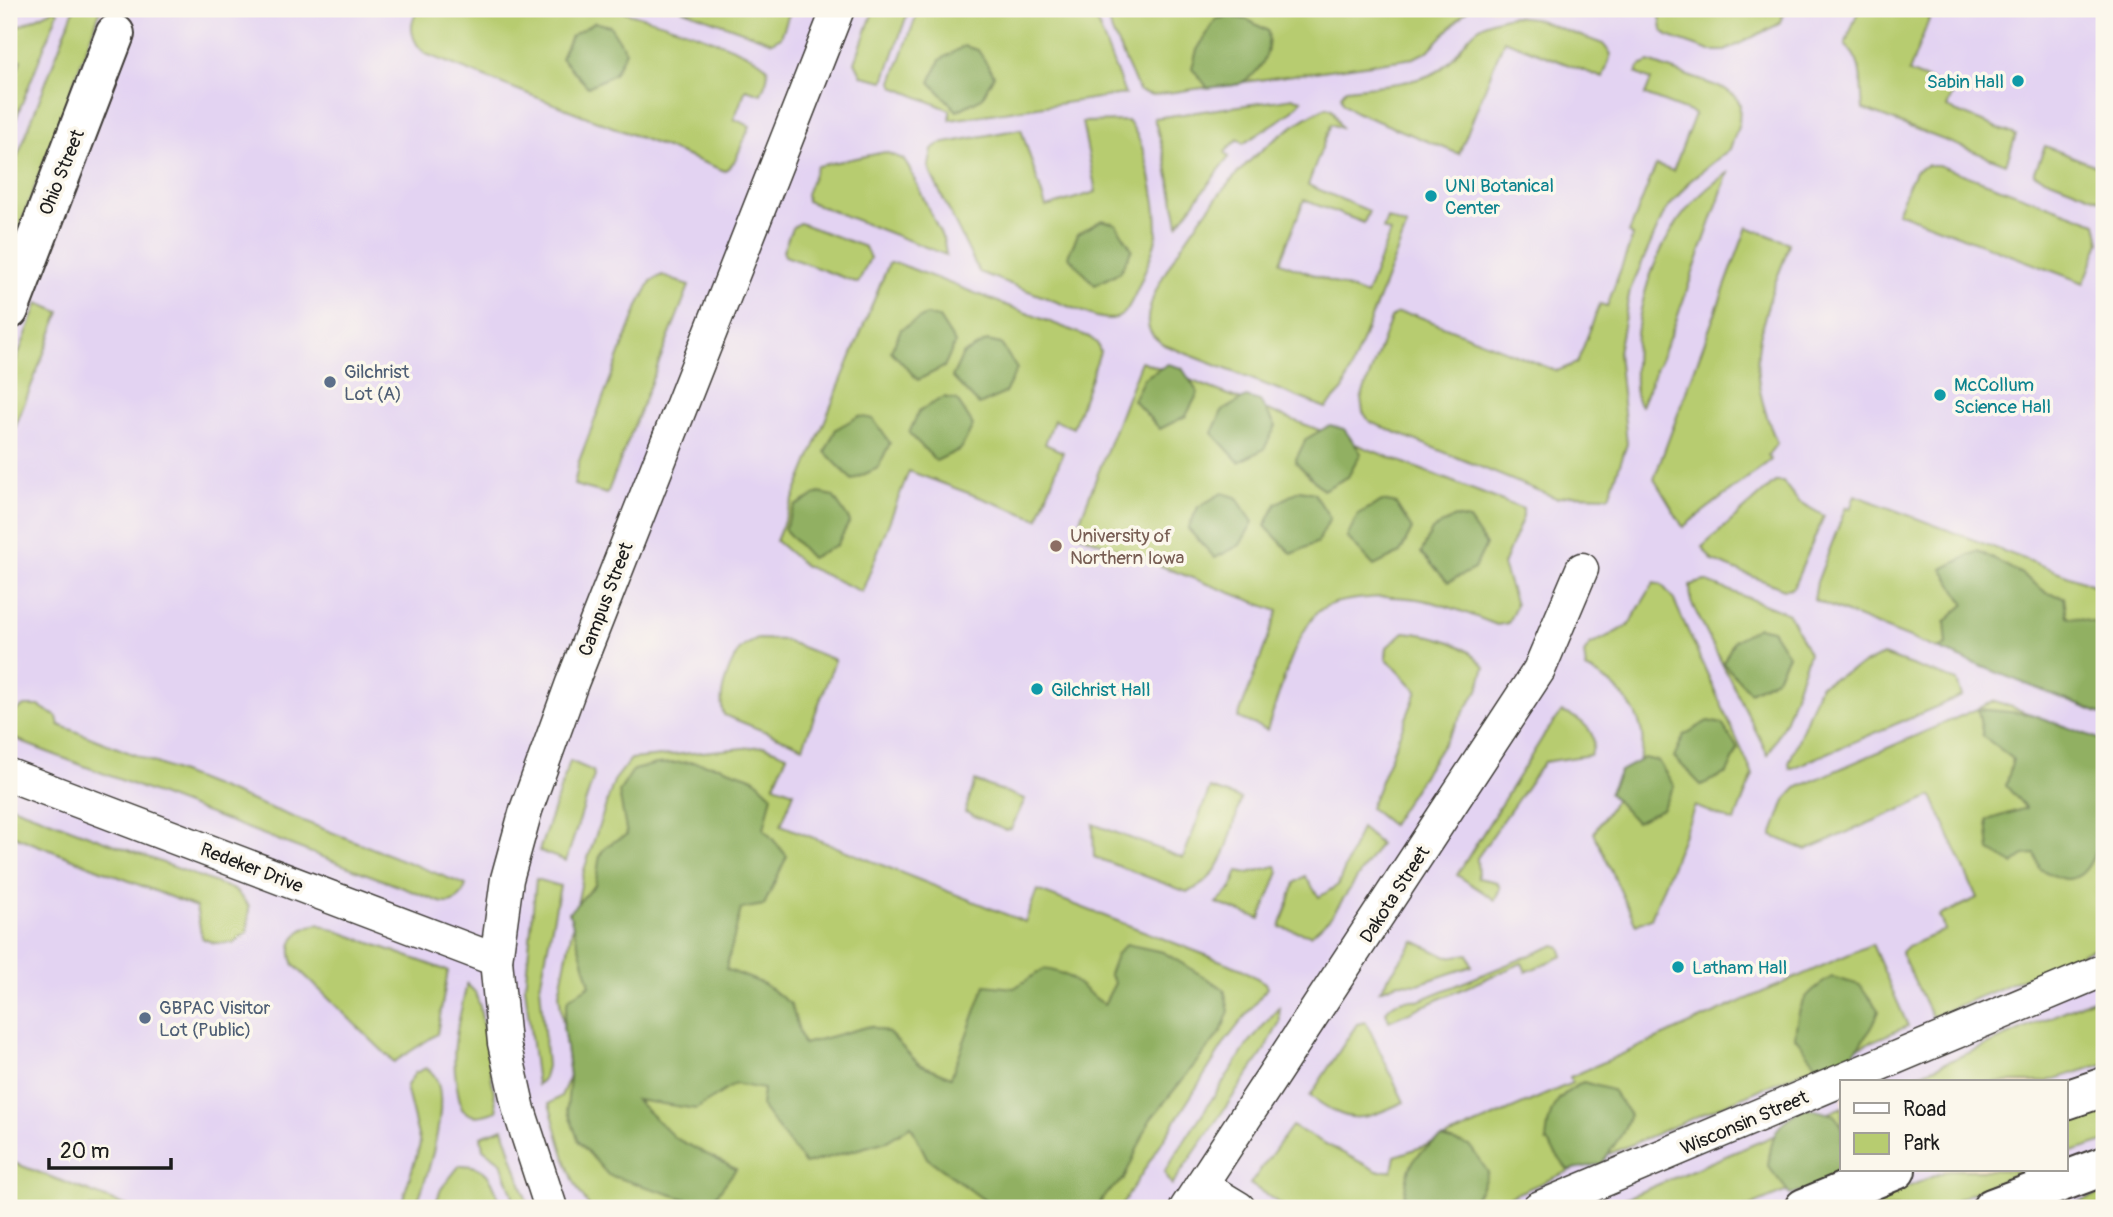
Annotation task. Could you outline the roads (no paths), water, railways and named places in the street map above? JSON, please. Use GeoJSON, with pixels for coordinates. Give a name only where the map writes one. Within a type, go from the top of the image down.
{"type":"FeatureCollection","features":[{"type":"Feature","properties":{"kind":"street","name":"Campus Street"},"geometry":{"type":"LineString","coordinates":[[551,1208],[519,1110],[505,1043],[496,960],[507,879],[535,784],[838,9]]}},
{"type":"Feature","properties":{"kind":"street","name":"Ohio Street"},"geometry":{"type":"LineString","coordinates":[[9,310],[114,34]]}},
{"type":"Feature","properties":{"kind":"street","name":"Dakota Street"},"geometry":{"type":"LineString","coordinates":[[1194,1197],[1539,670],[1582,569]]}},
{"type":"Feature","properties":{"kind":"street","name":"Redeker Drive"},"geometry":{"type":"LineString","coordinates":[[9,775],[496,960]]}},
{"type":"Feature","properties":{"kind":"street","name":"Wisconsin Street"},"geometry":{"type":"LineString","coordinates":[[1842,1080],[2104,970]]}},
{"type":"Feature","properties":{"kind":"street","name":"Wisconsin Street"},"geometry":{"type":"LineString","coordinates":[[1538,1208],[1840,1081]]}},
{"type":"Feature","properties":{"kind":"street"},"geometry":{"type":"LineString","coordinates":[[2068,1099],[2104,1087]]}},
{"type":"Feature","properties":{"kind":"street"},"geometry":{"type":"LineString","coordinates":[[1992,1208],[2104,1166]]}},
{"type":"Feature","properties":{"kind":"street"},"geometry":{"type":"LineString","coordinates":[[1804,1208],[1890,1172]]}},
{"type":"Feature","properties":{"kind":"street"},"geometry":{"type":"LineString","coordinates":[[1194,1197],[1239,1208]]}},
{"type":"Feature","properties":{"kind":"place","name":"Sabin Hall"},"geometry":{"type":"Point","coordinates":[2018,81]}},
{"type":"Feature","properties":{"kind":"place","name":"UNI Botanical Center"},"geometry":{"type":"Point","coordinates":[1431,196]}},
{"type":"Feature","properties":{"kind":"place","name":"Gilchrist Lot (A)"},"geometry":{"type":"Point","coordinates":[330,382]}},
{"type":"Feature","properties":{"kind":"place","name":"McCollum Science Hall"},"geometry":{"type":"Point","coordinates":[1940,395]}},
{"type":"Feature","properties":{"kind":"place","name":"University of Northern Iowa"},"geometry":{"type":"Point","coordinates":[1056,546]}},
{"type":"Feature","properties":{"kind":"place","name":"Gilchrist Hall"},"geometry":{"type":"Point","coordinates":[1037,689]}},
{"type":"Feature","properties":{"kind":"place","name":"Latham Hall"},"geometry":{"type":"Point","coordinates":[1678,967]}},
{"type":"Feature","properties":{"kind":"place","name":"GBPAC Visitor Lot (Public)"},"geometry":{"type":"Point","coordinates":[145,1018]}}]}
